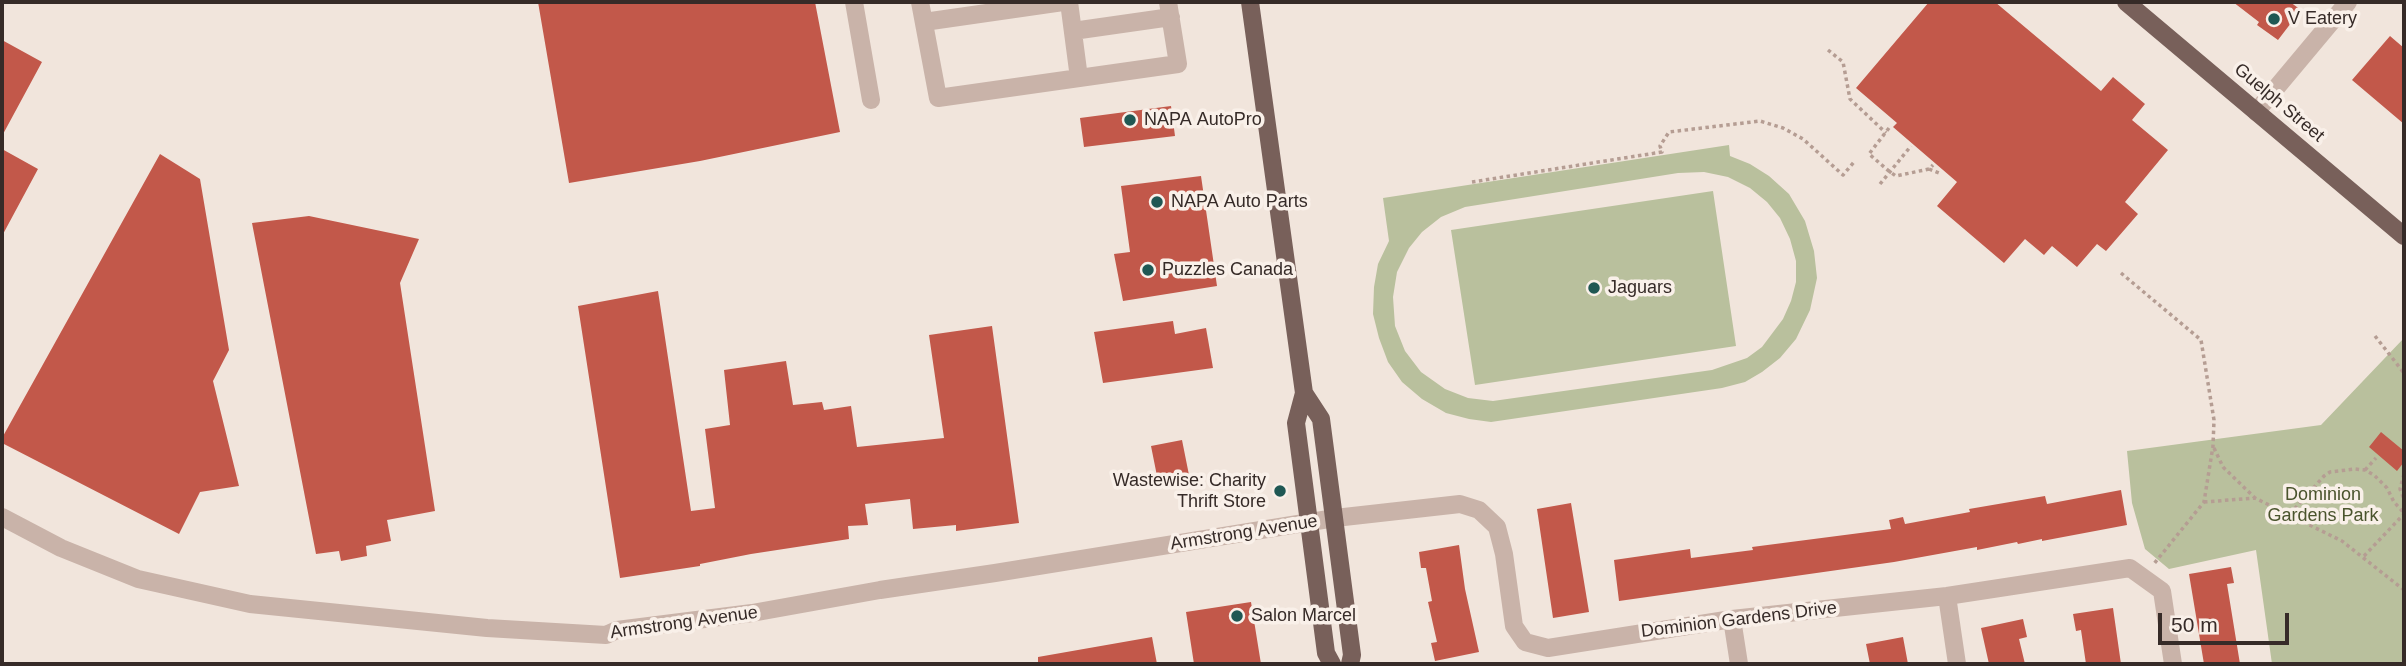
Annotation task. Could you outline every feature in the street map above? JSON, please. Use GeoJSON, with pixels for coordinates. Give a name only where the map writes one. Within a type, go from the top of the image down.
{"type":"FeatureCollection","features":[{"type":"Feature","properties":{"kind":"main road"},"geometry":{"type":"LineString","coordinates":[[1250,2],[1304,393],[1296,423],[1326,653],[1332,664]]}},
{"type":"Feature","properties":{"kind":"main road","name":"Guelph Street"},"geometry":{"type":"LineString","coordinates":[[2126,2],[2404,236]]}},
{"type":"Feature","properties":{"kind":"main road"},"geometry":{"type":"LineString","coordinates":[[1304,393],[1321,419],[1352,655],[1350,664]]}},
{"type":"Feature","properties":{"kind":"street"},"geometry":{"type":"LineString","coordinates":[[854,2],[871,100]]}},
{"type":"Feature","properties":{"kind":"street"},"geometry":{"type":"LineString","coordinates":[[920,2],[938,98],[1178,64],[1170,10],[1073,31]]}},
{"type":"Feature","properties":{"kind":"street"},"geometry":{"type":"LineString","coordinates":[[924,22],[1063,2]]}},
{"type":"Feature","properties":{"kind":"street"},"geometry":{"type":"LineString","coordinates":[[1069,2],[1079,78]]}},
{"type":"Feature","properties":{"kind":"street"},"geometry":{"type":"LineString","coordinates":[[2256,111],[2348,2]]}},
{"type":"Feature","properties":{"kind":"street","name":"Dominion Gardens Drive"},"geometry":{"type":"LineString","coordinates":[[1335,518],[1460,504],[1479,510],[1497,527],[1504,554],[1514,626],[1525,642],[1548,648],[1732,619],[1947,596],[2130,568],[2143,577]]}},
{"type":"Feature","properties":{"kind":"street","name":"Armstrong Avenue"},"geometry":{"type":"LineString","coordinates":[[2,517],[61,548],[138,579],[250,604],[487,628],[606,635],[617,630],[752,613],[880,590],[1335,518]]}},
{"type":"Feature","properties":{"kind":"street"},"geometry":{"type":"LineString","coordinates":[[2143,577],[2162,591],[2173,664]]}},
{"type":"Feature","properties":{"kind":"street"},"geometry":{"type":"LineString","coordinates":[[1947,596],[1957,664]]}},
{"type":"Feature","properties":{"kind":"street"},"geometry":{"type":"LineString","coordinates":[[1732,619],[1739,664]]}},
{"type":"Feature","properties":{"kind":"street"},"geometry":{"type":"LineString","coordinates":[[1560,646],[1563,664]]}},
{"type":"Feature","properties":{"kind":"path"},"geometry":{"type":"LineString","coordinates":[[1828,50],[1843,62],[1850,99],[1886,133]]}},
{"type":"Feature","properties":{"kind":"path"},"geometry":{"type":"LineString","coordinates":[[1472,182],[1662,152],[1660,146],[1669,132],[1760,121],[1783,128],[1803,139],[1843,174],[1854,162]]}},
{"type":"Feature","properties":{"kind":"path"},"geometry":{"type":"LineString","coordinates":[[1889,128],[1869,154],[1890,172],[1896,176],[1929,169],[1933,165]]}},
{"type":"Feature","properties":{"kind":"path"},"geometry":{"type":"LineString","coordinates":[[1880,184],[1911,146]]}},
{"type":"Feature","properties":{"kind":"path"},"geometry":{"type":"LineString","coordinates":[[1929,169],[1939,173]]}},
{"type":"Feature","properties":{"kind":"path"},"geometry":{"type":"LineString","coordinates":[[2121,274],[2200,340],[2214,420],[2213,446],[2204,502],[2143,577]]}},
{"type":"Feature","properties":{"kind":"path"},"geometry":{"type":"LineString","coordinates":[[2375,336],[2404,373]]}},
{"type":"Feature","properties":{"kind":"path"},"geometry":{"type":"LineString","coordinates":[[2213,446],[2223,467],[2255,498],[2318,527],[2364,556],[2403,587]]}},
{"type":"Feature","properties":{"kind":"path"},"geometry":{"type":"LineString","coordinates":[[2365,470],[2376,458]]}},
{"type":"Feature","properties":{"kind":"path"},"geometry":{"type":"LineString","coordinates":[[2290,514],[2330,472],[2365,470],[2374,475],[2388,488],[2394,502],[2404,514],[2364,556]]}},
{"type":"Feature","properties":{"kind":"path"},"geometry":{"type":"LineString","coordinates":[[2404,474],[2400,489],[2404,499]]}},
{"type":"Feature","properties":{"kind":"path"},"geometry":{"type":"LineString","coordinates":[[2204,502],[2255,498]]}},
{"type":"Feature","properties":{"kind":"green space"},"geometry":{"type":"Polygon","coordinates":[[[1729,145],[1730,156],[1769,176],[1789,194],[1805,221],[1814,251],[1817,278],[1810,310],[1796,339],[1780,358],[1745,382],[1722,388],[1491,422],[1446,413],[1422,399],[1402,382],[1388,362],[1379,338],[1373,314],[1374,287],[1378,264],[1389,241],[1383,198],[1729,145]],[[1704,172],[1678,173],[1465,207],[1441,217],[1422,232],[1409,248],[1397,272],[1393,297],[1395,326],[1405,351],[1421,372],[1445,389],[1468,398],[1493,401],[1712,370],[1747,358],[1762,347],[1783,319],[1796,282],[1796,261],[1780,218],[1767,202],[1750,188],[1728,177],[1704,172]]]}},
{"type":"Feature","properties":{"kind":"green space","name":"Jaguars"},"geometry":{"type":"Polygon","coordinates":[[[1713,191],[1736,346],[1475,385],[1451,230],[1713,191]]]}},
{"type":"Feature","properties":{"kind":"green space","name":"Dominion Gardens Park"},"geometry":{"type":"Polygon","coordinates":[[[2404,338],[2404,664],[2272,664],[2256,550],[2169,569],[2145,549],[2132,503],[2127,451],[2321,425],[2404,338]]]}},
{"type":"Feature","properties":{"kind":"building"},"geometry":{"type":"Polygon","coordinates":[[[538,2],[815,2],[840,132],[700,161],[569,183],[538,2]]]}},
{"type":"Feature","properties":{"kind":"building"},"geometry":{"type":"Polygon","coordinates":[[[1929,2],[1995,2],[2101,91],[2113,77],[2145,104],[2132,120],[2168,150],[2125,202],[2138,214],[2106,251],[2097,244],[2077,267],[2052,246],[2044,255],[2025,239],[2004,263],[1937,206],[1957,182],[1893,127],[1897,123],[1856,88],[1929,2]]]}},
{"type":"Feature","properties":{"kind":"building"},"geometry":{"type":"Polygon","coordinates":[[[2233,2],[2290,2],[2301,10],[2278,40],[2233,2]]]}},
{"type":"Feature","properties":{"kind":"building"},"geometry":{"type":"Polygon","coordinates":[[[2390,36],[2404,48],[2404,124],[2352,80],[2390,36]]]}},
{"type":"Feature","properties":{"kind":"building"},"geometry":{"type":"Polygon","coordinates":[[[2,40],[42,62],[2,136],[2,40]]]}},
{"type":"Feature","properties":{"kind":"building"},"geometry":{"type":"Polygon","coordinates":[[[1171,106],[1175,136],[1084,147],[1080,118],[1171,106]]]}},
{"type":"Feature","properties":{"kind":"building"},"geometry":{"type":"Polygon","coordinates":[[[2,149],[38,169],[2,236],[2,149]]]}},
{"type":"Feature","properties":{"kind":"building"},"geometry":{"type":"Polygon","coordinates":[[[160,154],[200,179],[229,350],[213,381],[239,486],[200,492],[179,534],[2,443],[2,438],[160,154]]]}},
{"type":"Feature","properties":{"kind":"building"},"geometry":{"type":"Polygon","coordinates":[[[1201,176],[1217,286],[1123,301],[1114,254],[1130,252],[1121,186],[1201,176]]]}},
{"type":"Feature","properties":{"kind":"building"},"geometry":{"type":"Polygon","coordinates":[[[309,216],[419,239],[400,283],[435,511],[387,520],[391,541],[366,546],[367,556],[341,561],[339,551],[316,554],[252,223],[309,216]]]}},
{"type":"Feature","properties":{"kind":"building"},"geometry":{"type":"Polygon","coordinates":[[[658,291],[691,511],[715,508],[705,429],[730,425],[724,370],[786,361],[793,405],[822,402],[824,410],[851,406],[857,447],[944,438],[929,335],[992,326],[1019,523],[956,531],[956,525],[913,529],[910,499],[865,504],[868,525],[848,526],[849,539],[620,578],[578,306],[658,291]]]}},
{"type":"Feature","properties":{"kind":"building"},"geometry":{"type":"Polygon","coordinates":[[[1173,321],[1175,334],[1206,328],[1213,368],[1103,383],[1094,332],[1173,321]]]}},
{"type":"Feature","properties":{"kind":"building"},"geometry":{"type":"Polygon","coordinates":[[[2381,432],[2404,451],[2404,462],[2397,471],[2369,447],[2381,432]]]}},
{"type":"Feature","properties":{"kind":"building"},"geometry":{"type":"Polygon","coordinates":[[[1182,440],[1189,475],[1158,481],[1151,446],[1182,440]]]}},
{"type":"Feature","properties":{"kind":"building"},"geometry":{"type":"Polygon","coordinates":[[[2121,490],[2127,525],[2042,541],[2017,542],[1977,550],[1977,547],[1894,562],[1619,601],[1614,560],[1690,549],[1691,558],[1753,550],[1752,547],[1891,529],[1889,520],[1903,517],[1905,524],[1970,512],[1969,509],[2045,496],[2047,504],[2121,490]]]}},
{"type":"Feature","properties":{"kind":"building"},"geometry":{"type":"Polygon","coordinates":[[[1571,503],[1589,612],[1553,618],[1537,509],[1571,503]]]}},
{"type":"Feature","properties":{"kind":"building"},"geometry":{"type":"Polygon","coordinates":[[[1459,545],[1465,589],[1479,652],[1435,661],[1431,643],[1437,642],[1428,602],[1432,601],[1426,568],[1421,568],[1419,552],[1459,545]]]}},
{"type":"Feature","properties":{"kind":"building"},"geometry":{"type":"Polygon","coordinates":[[[2231,567],[2234,583],[2227,584],[2240,664],[2204,664],[2189,574],[2231,567]]]}},
{"type":"Feature","properties":{"kind":"building"},"geometry":{"type":"Polygon","coordinates":[[[1251,602],[1261,664],[1194,664],[1186,612],[1251,602]]]}},
{"type":"Feature","properties":{"kind":"building"},"geometry":{"type":"Polygon","coordinates":[[[2113,608],[2121,664],[2086,664],[2081,630],[2076,631],[2073,614],[2113,608]]]}},
{"type":"Feature","properties":{"kind":"building"},"geometry":{"type":"Polygon","coordinates":[[[2023,619],[2027,637],[2019,639],[2025,664],[1989,664],[1981,628],[2023,619]]]}},
{"type":"Feature","properties":{"kind":"building"},"geometry":{"type":"Polygon","coordinates":[[[1152,637],[1157,664],[1038,664],[1038,657],[1152,637]]]}},
{"type":"Feature","properties":{"kind":"building"},"geometry":{"type":"Polygon","coordinates":[[[1903,637],[1908,664],[1870,664],[1866,644],[1903,637]]]}},
{"type":"Feature","properties":{"kind":"place","name":"V Eatery"},"geometry":{"type":"Point","coordinates":[2274,19]}},
{"type":"Feature","properties":{"kind":"place","name":"NAPA AutoPro"},"geometry":{"type":"Point","coordinates":[1130,120]}},
{"type":"Feature","properties":{"kind":"place","name":"NAPA Auto Parts"},"geometry":{"type":"Point","coordinates":[1157,202]}},
{"type":"Feature","properties":{"kind":"place","name":"Puzzles Canada"},"geometry":{"type":"Point","coordinates":[1148,270]}},
{"type":"Feature","properties":{"kind":"place","name":"Jaguars"},"geometry":{"type":"Point","coordinates":[1594,288]}},
{"type":"Feature","properties":{"kind":"place","name":"Wastewise: Charity Thrift Store"},"geometry":{"type":"Point","coordinates":[1280,491]}},
{"type":"Feature","properties":{"kind":"place","name":"Salon Marcel"},"geometry":{"type":"Point","coordinates":[1237,616]}}]}
